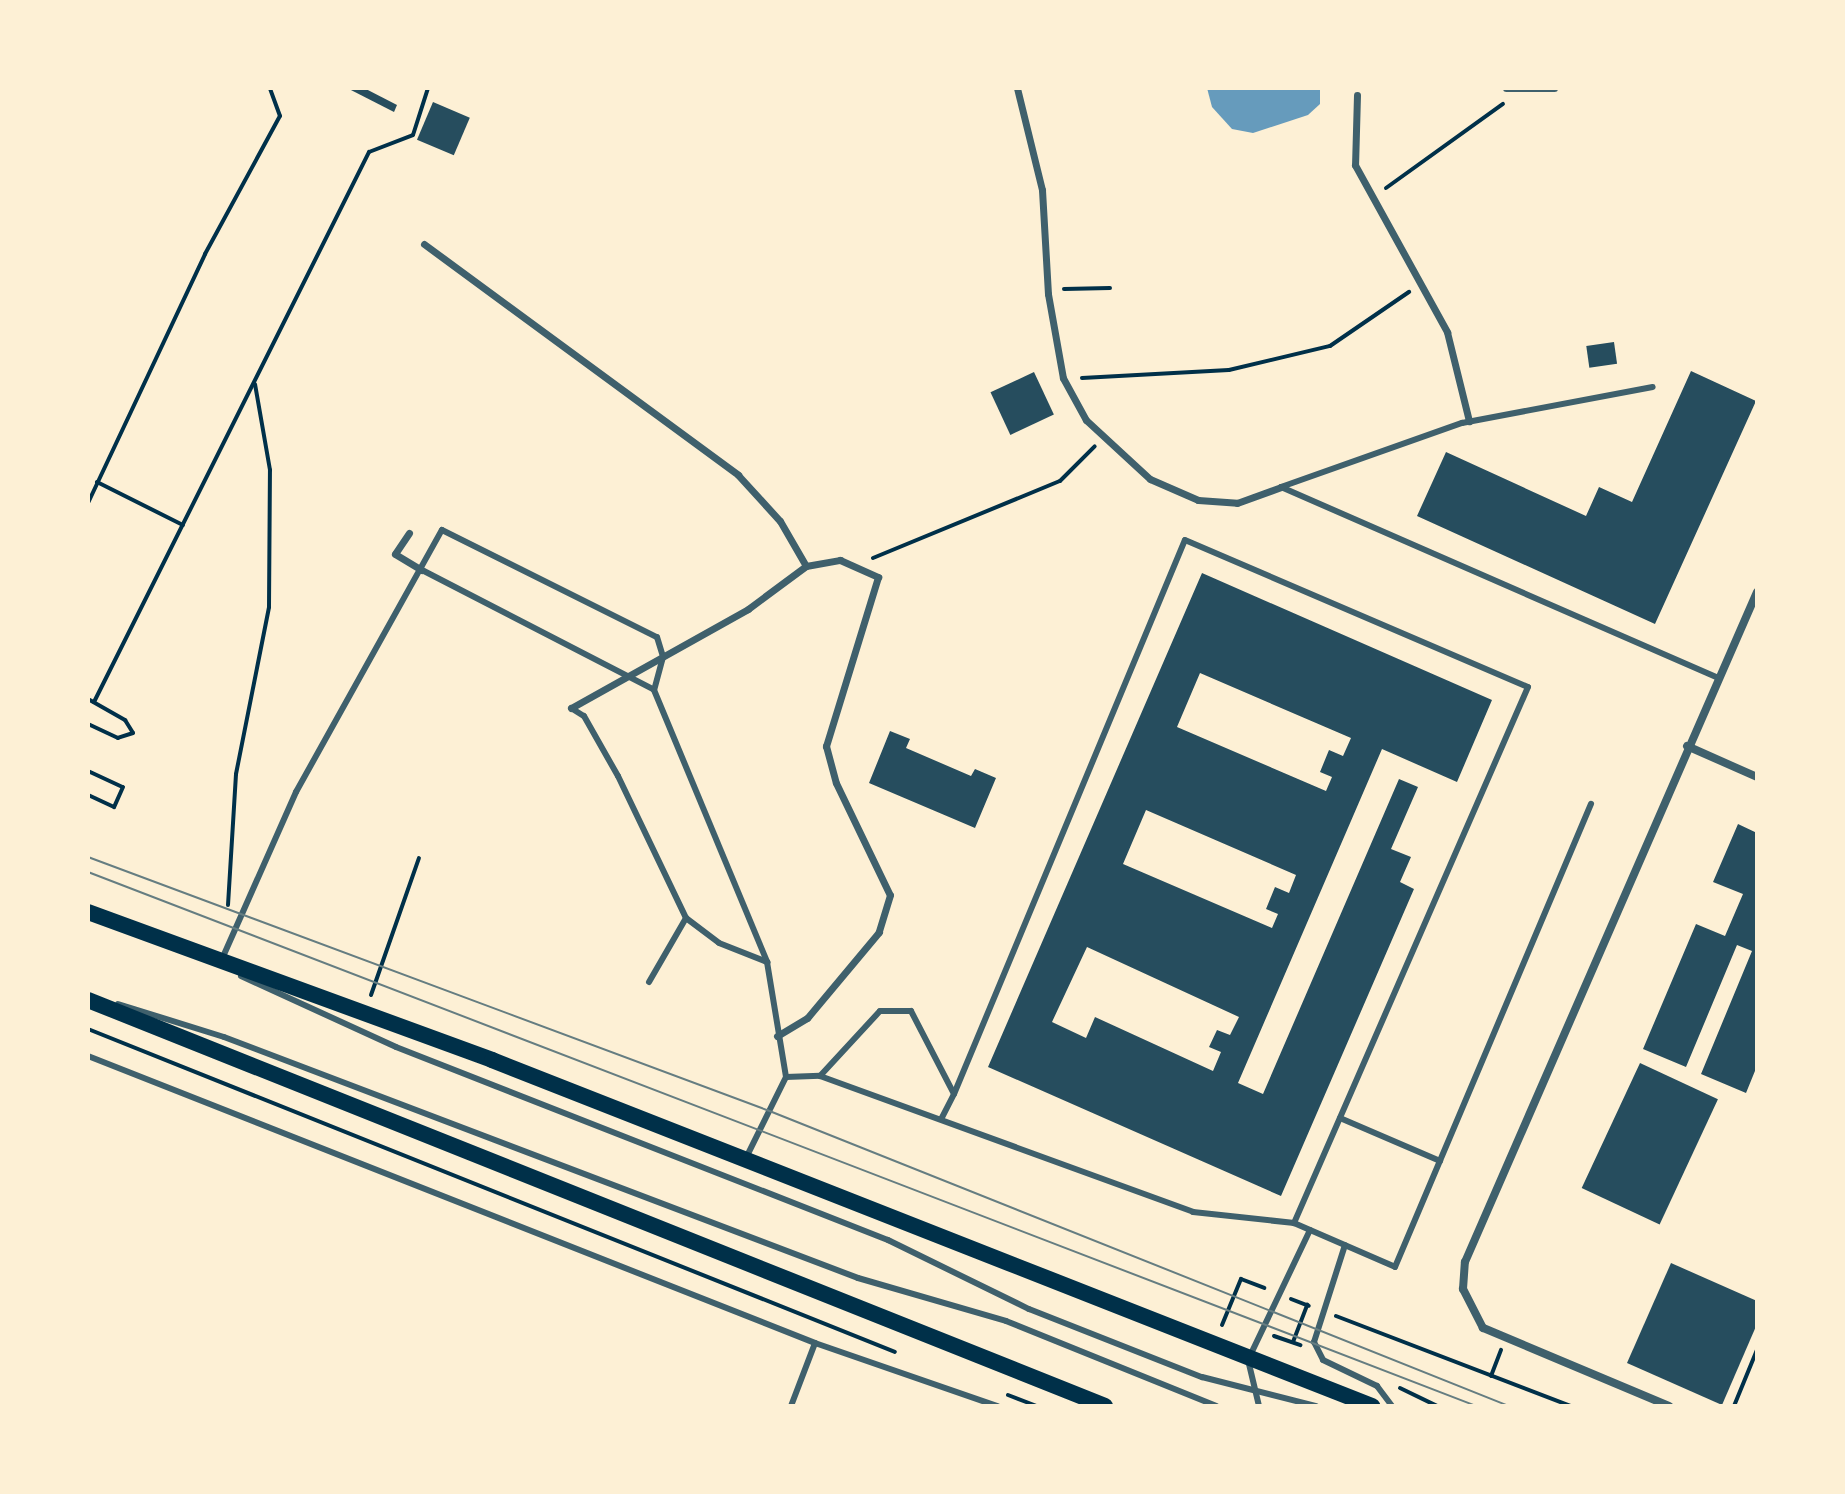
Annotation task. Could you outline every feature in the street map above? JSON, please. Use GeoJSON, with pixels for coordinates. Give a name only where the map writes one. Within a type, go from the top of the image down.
{"type":"FeatureCollection","features":[{"type":"Feature","properties":{"kind":"main road"},"geometry":{"type":"LineString","coordinates":[[88,912],[219,966],[492,1060],[1248,1360],[1372,1406]]}},
{"type":"Feature","properties":{"kind":"main road"},"geometry":{"type":"LineString","coordinates":[[88,997],[1105,1406]]}},
{"type":"Feature","properties":{"kind":"street"},"geometry":{"type":"LineString","coordinates":[[1017,88],[1042,190],[1048,290],[1063,378],[1102,439],[1150,479],[1198,500],[1237,503],[1281,487]]}},
{"type":"Feature","properties":{"kind":"street"},"geometry":{"type":"LineString","coordinates":[[1506,88],[1521,91],[1554,88]]}},
{"type":"Feature","properties":{"kind":"street"},"geometry":{"type":"LineString","coordinates":[[1357,95],[1355,165],[1423,282],[1447,332],[1469,421]]}},
{"type":"Feature","properties":{"kind":"street"},"geometry":{"type":"LineString","coordinates":[[424,244],[738,475],[780,521],[806,566]]}},
{"type":"Feature","properties":{"kind":"street"},"geometry":{"type":"LineString","coordinates":[[409,533],[395,554],[422,570]]}},
{"type":"Feature","properties":{"kind":"street"},"geometry":{"type":"LineString","coordinates":[[571,708],[663,657],[806,566],[856,565],[878,577],[826,746],[836,783],[890,895],[879,932],[807,1018],[777,1036]]}},
{"type":"Feature","properties":{"kind":"street"},"geometry":{"type":"LineString","coordinates":[[1669,1406],[1504,1341],[1470,1311],[1465,1262],[1687,746],[1757,592]]}},
{"type":"Feature","properties":{"kind":"street"},"geometry":{"type":"LineString","coordinates":[[1687,746],[1757,777]]}},
{"type":"Feature","properties":{"kind":"lane"},"geometry":{"type":"LineString","coordinates":[[1281,487],[1469,421],[1653,387]]}},
{"type":"Feature","properties":{"kind":"lane"},"geometry":{"type":"LineString","coordinates":[[1281,487],[1719,678]]}},
{"type":"Feature","properties":{"kind":"lane"},"geometry":{"type":"LineString","coordinates":[[654,690],[663,657],[657,637],[442,530],[296,792],[219,966],[396,1047],[875,1234],[1029,1309],[1250,1389],[1316,1406]]}},
{"type":"Feature","properties":{"kind":"lane"},"geometry":{"type":"LineString","coordinates":[[941,1119],[1185,540],[1528,687],[1294,1223]]}},
{"type":"Feature","properties":{"kind":"lane"},"geometry":{"type":"LineString","coordinates":[[422,570],[633,675],[654,690],[767,962],[786,1077],[745,1160]]}},
{"type":"Feature","properties":{"kind":"lane"},"geometry":{"type":"LineString","coordinates":[[571,708],[584,716],[618,776],[686,918],[719,943],[767,962]]}},
{"type":"Feature","properties":{"kind":"lane"},"geometry":{"type":"LineString","coordinates":[[786,1077],[820,1076],[1193,1212],[1294,1223],[1395,1267],[1591,804]]}},
{"type":"Feature","properties":{"kind":"lane"},"geometry":{"type":"LineString","coordinates":[[649,982],[686,918]]}},
{"type":"Feature","properties":{"kind":"lane"},"geometry":{"type":"LineString","coordinates":[[88,997],[224,1037],[858,1278],[1006,1321],[1216,1406]]}},
{"type":"Feature","properties":{"kind":"lane"},"geometry":{"type":"LineString","coordinates":[[820,1076],[880,1011],[893,1007],[922,1020],[954,1094]]}},
{"type":"Feature","properties":{"kind":"lane"},"geometry":{"type":"LineString","coordinates":[[88,1056],[815,1343],[997,1406]]}},
{"type":"Feature","properties":{"kind":"lane"},"geometry":{"type":"LineString","coordinates":[[1340,1118],[1440,1161]]}},
{"type":"Feature","properties":{"kind":"lane"},"geometry":{"type":"LineString","coordinates":[[1259,1406],[1250,1389],[1248,1360],[1282,1295],[1310,1230]]}},
{"type":"Feature","properties":{"kind":"lane"},"geometry":{"type":"LineString","coordinates":[[1345,1245],[1321,1311],[1314,1342],[1323,1360],[1377,1386],[1392,1406]]}},
{"type":"Feature","properties":{"kind":"lane"},"geometry":{"type":"LineString","coordinates":[[791,1406],[815,1343]]}},
{"type":"Feature","properties":{"kind":"path"},"geometry":{"type":"LineString","coordinates":[[88,503],[205,254],[280,116],[270,88]]}},
{"type":"Feature","properties":{"kind":"path"},"geometry":{"type":"LineString","coordinates":[[94,702],[369,152],[413,135],[428,88]]}},
{"type":"Feature","properties":{"kind":"path"},"geometry":{"type":"LineString","coordinates":[[1372,197],[1521,91]]}},
{"type":"Feature","properties":{"kind":"path"},"geometry":{"type":"LineString","coordinates":[[1063,378],[1229,370],[1330,346],[1423,282]]}},
{"type":"Feature","properties":{"kind":"path"},"geometry":{"type":"LineString","coordinates":[[1048,290],[1110,288]]}},
{"type":"Feature","properties":{"kind":"path"},"geometry":{"type":"LineString","coordinates":[[229,944],[236,774],[269,607],[270,470],[254,382]]}},
{"type":"Feature","properties":{"kind":"path"},"geometry":{"type":"LineString","coordinates":[[856,565],[1060,481],[1102,439]]}},
{"type":"Feature","properties":{"kind":"path"},"geometry":{"type":"LineString","coordinates":[[97,482],[183,525]]}},
{"type":"Feature","properties":{"kind":"path"},"geometry":{"type":"LineString","coordinates":[[88,699],[133,733],[118,738],[88,724]]}},
{"type":"Feature","properties":{"kind":"path"},"geometry":{"type":"LineString","coordinates":[[88,771],[123,787],[114,807],[88,795]]}},
{"type":"Feature","properties":{"kind":"path"},"geometry":{"type":"LineString","coordinates":[[370,997],[419,858]]}},
{"type":"Feature","properties":{"kind":"path"},"geometry":{"type":"LineString","coordinates":[[88,1029],[903,1355]]}},
{"type":"Feature","properties":{"kind":"path"},"geometry":{"type":"LineString","coordinates":[[1213,1346],[1241,1279],[1558,1404],[1570,1406]]}},
{"type":"Feature","properties":{"kind":"path"},"geometry":{"type":"LineString","coordinates":[[1293,1342],[1307,1305]]}},
{"type":"Feature","properties":{"kind":"path"},"geometry":{"type":"LineString","coordinates":[[1491,1376],[1504,1341]]}},
{"type":"Feature","properties":{"kind":"path"},"geometry":{"type":"LineString","coordinates":[[1734,1406],[1757,1350]]}},
{"type":"Feature","properties":{"kind":"path"},"geometry":{"type":"LineString","coordinates":[[992,1389],[1036,1406]]}},
{"type":"Feature","properties":{"kind":"water"},"geometry":{"type":"Polygon","coordinates":[[[1207,88],[1320,88],[1320,104],[1308,115],[1253,133],[1232,129],[1212,107],[1207,88]]]}},
{"type":"Feature","properties":{"kind":"building"},"geometry":{"type":"Polygon","coordinates":[[[347,88],[364,88],[397,105],[394,112],[347,88]]]}},
{"type":"Feature","properties":{"kind":"building"},"geometry":{"type":"Polygon","coordinates":[[[433,102],[470,118],[454,155],[417,140],[433,102]]]}},
{"type":"Feature","properties":{"kind":"building"},"geometry":{"type":"Polygon","coordinates":[[[1614,342],[1617,364],[1589,368],[1586,346],[1614,342]]]}},
{"type":"Feature","properties":{"kind":"building"},"geometry":{"type":"Polygon","coordinates":[[[1691,371],[1756,401],[1655,624],[1417,516],[1446,452],[1586,516],[1599,487],[1632,502],[1691,371]]]}},
{"type":"Feature","properties":{"kind":"building"},"geometry":{"type":"Polygon","coordinates":[[[1034,372],[1054,415],[1010,435],[990,392],[1034,372]]]}},
{"type":"Feature","properties":{"kind":"building"},"geometry":{"type":"Polygon","coordinates":[[[1202,573],[1492,700],[1457,782],[1382,749],[1238,1083],[1263,1094],[1399,779],[1418,787],[1391,849],[1411,857],[1400,882],[1414,889],[1281,1196],[988,1067],[1202,573]],[[1200,673],[1177,727],[1326,791],[1332,777],[1320,772],[1329,750],[1343,756],[1351,738],[1200,673]],[[1146,810],[1123,864],[1272,928],[1278,914],[1266,909],[1275,887],[1289,893],[1296,875],[1146,810]],[[1087,947],[1052,1022],[1086,1038],[1095,1017],[1213,1071],[1221,1052],[1209,1047],[1217,1030],[1230,1035],[1239,1017],[1087,947]]]}},
{"type":"Feature","properties":{"kind":"building"},"geometry":{"type":"Polygon","coordinates":[[[890,731],[910,739],[906,748],[971,776],[975,769],[996,778],[975,828],[869,783],[890,731]]]}},
{"type":"Feature","properties":{"kind":"building"},"geometry":{"type":"Polygon","coordinates":[[[1738,824],[1757,833],[1757,1066],[1746,1093],[1701,1074],[1752,951],[1737,945],[1686,1067],[1643,1049],[1696,924],[1725,936],[1743,894],[1713,882],[1738,824]]]}},
{"type":"Feature","properties":{"kind":"building"},"geometry":{"type":"Polygon","coordinates":[[[1640,1063],[1718,1099],[1660,1224],[1582,1188],[1640,1063]]]}},
{"type":"Feature","properties":{"kind":"building"},"geometry":{"type":"Polygon","coordinates":[[[1671,1263],[1757,1301],[1757,1324],[1722,1405],[1627,1363],[1671,1263]]]}},
{"type":"Feature","properties":{"kind":"tram line"},"geometry":{"type":"LineString","coordinates":[[88,857],[767,1110],[1509,1406]]}},
{"type":"Feature","properties":{"kind":"tram line"},"geometry":{"type":"LineString","coordinates":[[88,872],[1476,1406]]}}]}
